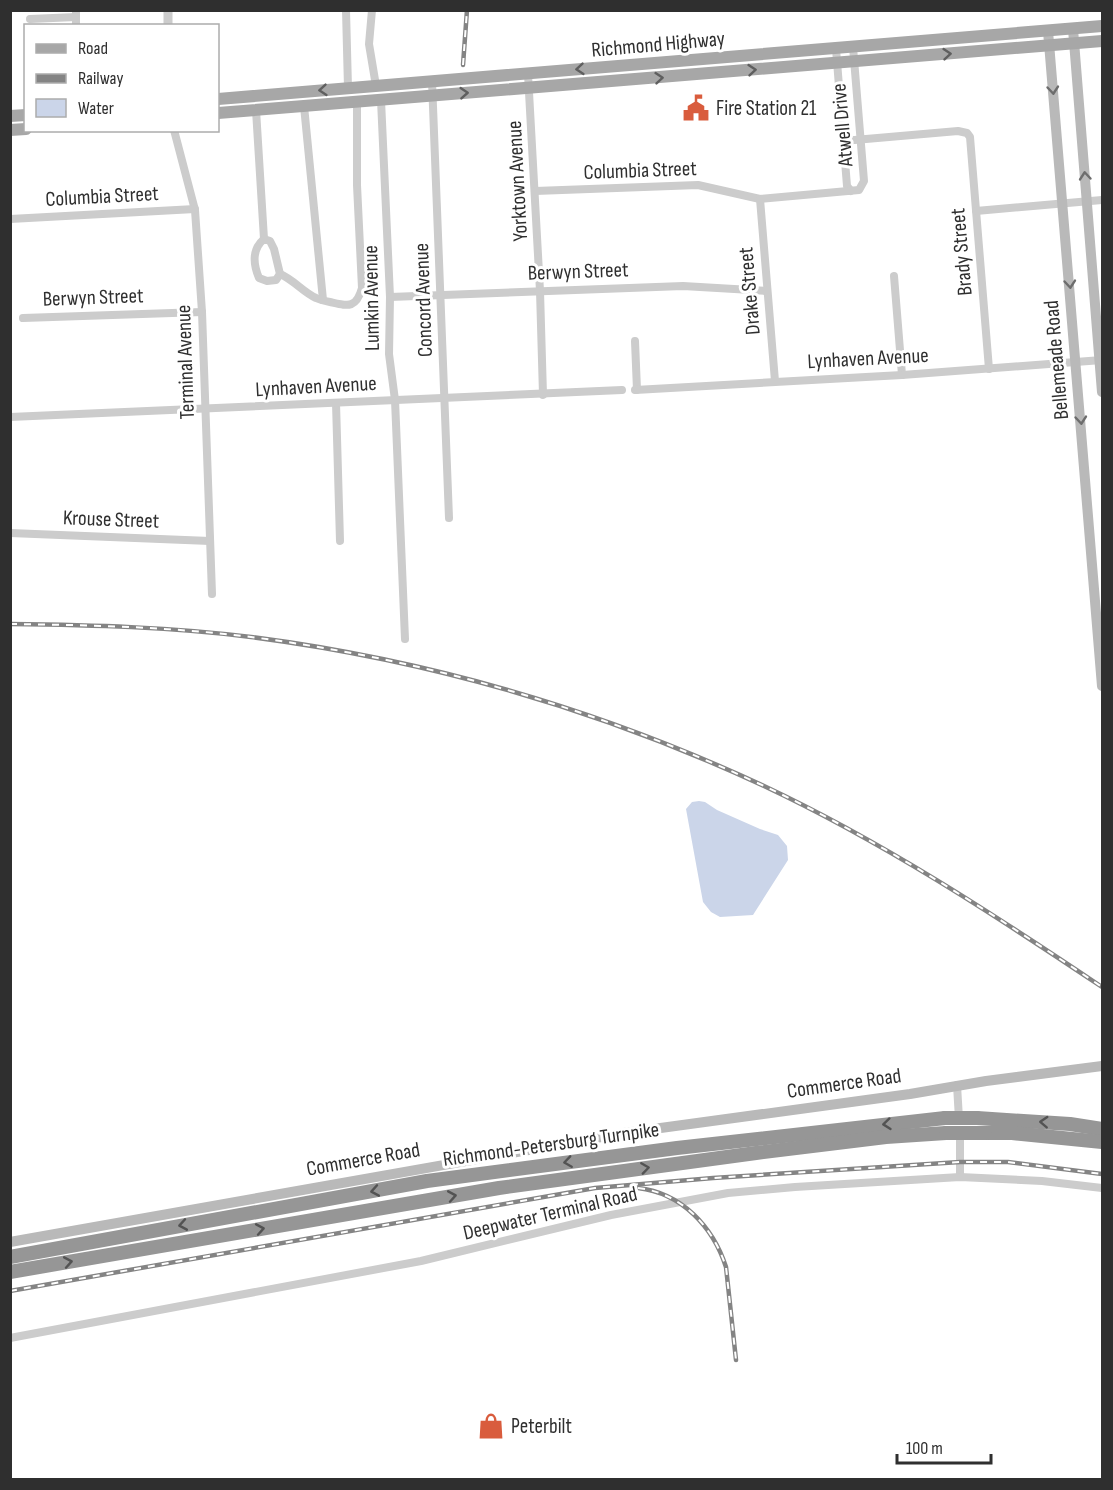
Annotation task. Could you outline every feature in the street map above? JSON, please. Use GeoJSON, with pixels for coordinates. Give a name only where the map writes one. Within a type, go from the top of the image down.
{"type":"FeatureCollection","features":[{"type":"Feature","properties":{"kind":"highway","name":"Richmond-Petersburg Turnpike"},"geometry":{"type":"LineString","coordinates":[[10,1257],[428,1181],[677,1148],[945,1118],[1070,1124],[1102,1129]]}},
{"type":"Feature","properties":{"kind":"highway","name":"Richmond-Petersburg Turnpike"},"geometry":{"type":"LineString","coordinates":[[10,1272],[499,1188],[886,1137],[946,1133],[1012,1133],[1102,1142]]}},
{"type":"Feature","properties":{"kind":"main road","name":"Richmond Highway"},"geometry":{"type":"LineString","coordinates":[[219,99],[1102,27]]}},
{"type":"Feature","properties":{"kind":"main road","name":"Bellemeade Road"},"geometry":{"type":"LineString","coordinates":[[1073,29],[1102,392]]}},
{"type":"Feature","properties":{"kind":"main road","name":"Bellemeade Road"},"geometry":{"type":"LineString","coordinates":[[1048,31],[1102,686]]}},
{"type":"Feature","properties":{"kind":"main road","name":"Richmond Highway"},"geometry":{"type":"LineString","coordinates":[[219,113],[1102,41]]}},
{"type":"Feature","properties":{"kind":"main road","name":"Commerce Road"},"geometry":{"type":"LineString","coordinates":[[10,1242],[624,1133],[1102,1066]]}},
{"type":"Feature","properties":{"kind":"main road","name":"Commerce Road"},"geometry":{"type":"LineString","coordinates":[[10,1237],[671,1121],[916,1088],[936,1089]]}},
{"type":"Feature","properties":{"kind":"street"},"geometry":{"type":"LineString","coordinates":[[346,10],[348,88]]}},
{"type":"Feature","properties":{"kind":"street"},"geometry":{"type":"LineString","coordinates":[[372,10],[369,44],[376,86]]}},
{"type":"Feature","properties":{"kind":"street"},"geometry":{"type":"LineString","coordinates":[[30,19],[76,18]]}},
{"type":"Feature","properties":{"kind":"street","name":"Atwell Drive"},"geometry":{"type":"LineString","coordinates":[[836,49],[847,186],[851,191],[859,190],[864,184],[853,47]]}},
{"type":"Feature","properties":{"kind":"street","name":"Yorktown Avenue"},"geometry":{"type":"LineString","coordinates":[[528,74],[540,291],[543,395]]}},
{"type":"Feature","properties":{"kind":"street","name":"Concord Avenue"},"geometry":{"type":"LineString","coordinates":[[432,81],[448,518]]}},
{"type":"Feature","properties":{"kind":"street","name":"Lumkin Avenue"},"geometry":{"type":"LineString","coordinates":[[381,100],[390,297],[389,354],[395,400],[405,639]]}},
{"type":"Feature","properties":{"kind":"street"},"geometry":{"type":"LineString","coordinates":[[280,274],[290,278],[316,298],[351,305],[360,298],[362,288],[357,184],[357,102]]}},
{"type":"Feature","properties":{"kind":"street"},"geometry":{"type":"LineString","coordinates":[[304,106],[323,300]]}},
{"type":"Feature","properties":{"kind":"street"},"geometry":{"type":"LineString","coordinates":[[256,110],[264,239],[256,249],[254,259],[259,278],[267,281],[276,280],[280,274],[274,249],[270,241],[264,239]]}},
{"type":"Feature","properties":{"kind":"street","name":"Brady Street"},"geometry":{"type":"LineString","coordinates":[[861,139],[958,131],[967,134],[971,142],[989,369]]}},
{"type":"Feature","properties":{"kind":"street","name":"Terminal Avenue"},"geometry":{"type":"LineString","coordinates":[[175,132],[195,208],[202,312],[212,594]]}},
{"type":"Feature","properties":{"kind":"street"},"geometry":{"type":"LineString","coordinates":[[843,141],[861,139]]}},
{"type":"Feature","properties":{"kind":"street","name":"Columbia Street"},"geometry":{"type":"LineString","coordinates":[[535,192],[698,185],[760,199],[851,191]]}},
{"type":"Feature","properties":{"kind":"street","name":"Drake Street"},"geometry":{"type":"LineString","coordinates":[[760,199],[775,381]]}},
{"type":"Feature","properties":{"kind":"street"},"geometry":{"type":"LineString","coordinates":[[976,211],[1102,200]]}},
{"type":"Feature","properties":{"kind":"street","name":"Columbia Street"},"geometry":{"type":"LineString","coordinates":[[10,219],[195,208]]}},
{"type":"Feature","properties":{"kind":"street"},"geometry":{"type":"LineString","coordinates":[[894,276],[902,375]]}},
{"type":"Feature","properties":{"kind":"street","name":"Berwyn Street"},"geometry":{"type":"LineString","coordinates":[[390,297],[683,286],[766,291]]}},
{"type":"Feature","properties":{"kind":"street","name":"Berwyn Street"},"geometry":{"type":"LineString","coordinates":[[22,318],[202,312]]}},
{"type":"Feature","properties":{"kind":"street","name":"Lynhaven Avenue"},"geometry":{"type":"LineString","coordinates":[[635,341],[636,390],[902,375],[1101,360]]}},
{"type":"Feature","properties":{"kind":"street","name":"Lynhaven Avenue"},"geometry":{"type":"LineString","coordinates":[[10,417],[622,390]]}},
{"type":"Feature","properties":{"kind":"street"},"geometry":{"type":"LineString","coordinates":[[336,403],[339,541]]}},
{"type":"Feature","properties":{"kind":"street","name":"Krouse Street"},"geometry":{"type":"LineString","coordinates":[[10,533],[210,541]]}},
{"type":"Feature","properties":{"kind":"street"},"geometry":{"type":"LineString","coordinates":[[957,1085],[960,1177]]}},
{"type":"Feature","properties":{"kind":"street","name":"Deepwater Terminal Road"},"geometry":{"type":"LineString","coordinates":[[10,1338],[421,1261],[611,1215],[728,1193],[960,1177],[1042,1181],[1102,1188]]}},
{"type":"Feature","properties":{"kind":"water"},"geometry":{"type":"Polygon","coordinates":[[[699,801],[778,835],[787,846],[788,860],[753,915],[720,917],[711,912],[703,902],[686,809],[692,802],[699,801]]]}},
{"type":"Feature","properties":{"kind":"railway"},"geometry":{"type":"LineString","coordinates":[[463,65],[467,10]]}},
{"type":"Feature","properties":{"kind":"railway"},"geometry":{"type":"LineString","coordinates":[[10,624],[191,631],[317,647],[449,674],[577,712],[702,759],[764,786],[852,831],[937,880],[1102,987]]}},
{"type":"Feature","properties":{"kind":"railway"},"geometry":{"type":"LineString","coordinates":[[10,1291],[595,1188],[960,1162],[1008,1162],[1102,1174]]}},
{"type":"Feature","properties":{"kind":"railway"},"geometry":{"type":"LineString","coordinates":[[638,1188],[654,1191],[682,1205],[694,1214],[713,1238],[726,1267],[736,1360]]}},
{"type":"Feature","properties":{"kind":"place","name":"Fire Station 21"},"geometry":{"type":"Point","coordinates":[696,108]}},
{"type":"Feature","properties":{"kind":"place","name":"Peterbilt"},"geometry":{"type":"Point","coordinates":[491,1426]}}]}
